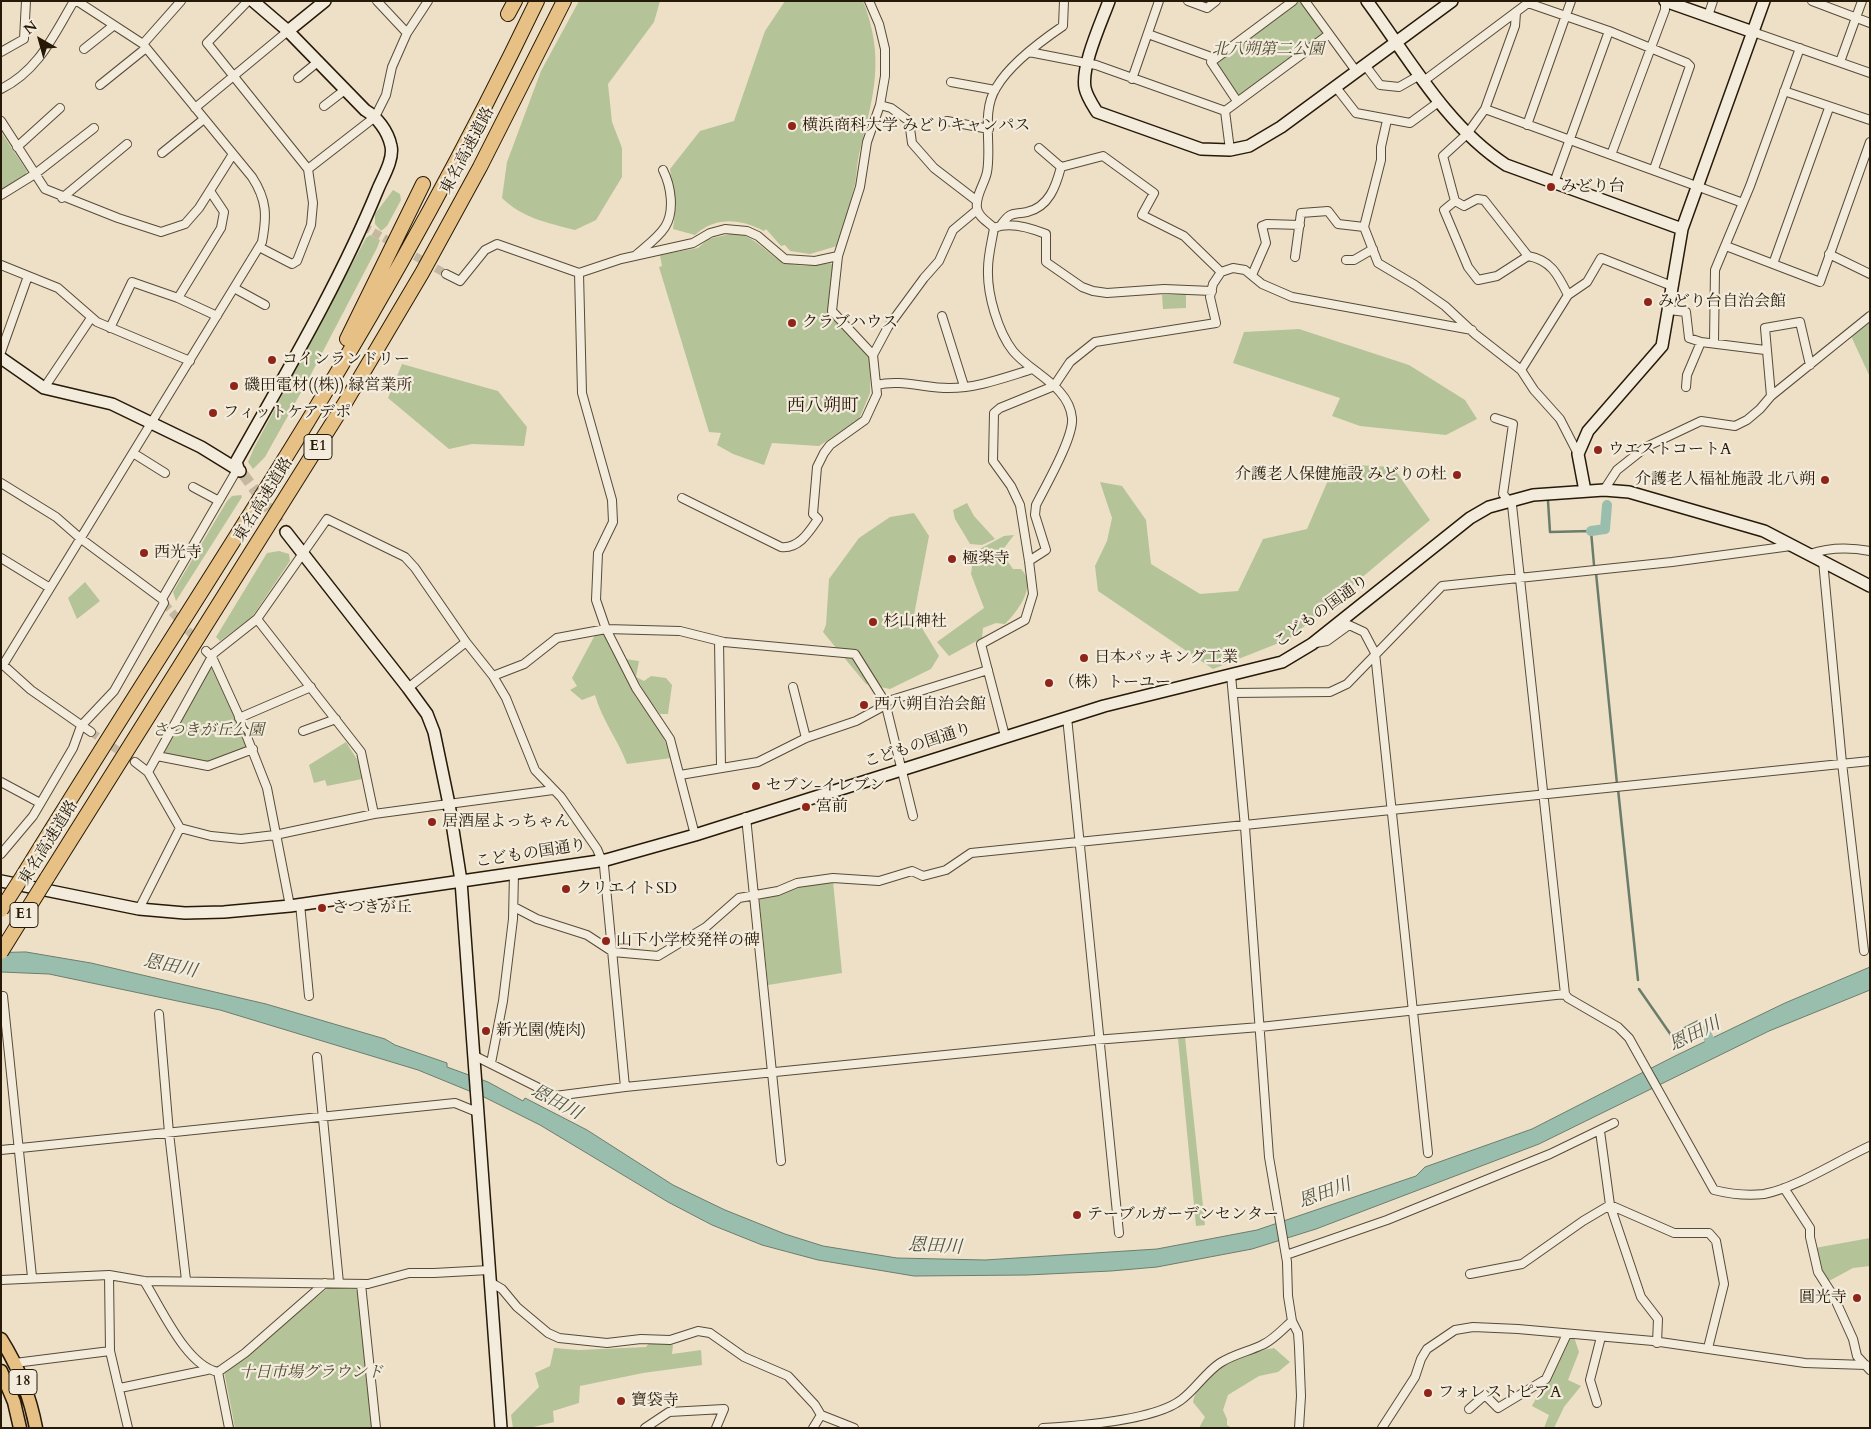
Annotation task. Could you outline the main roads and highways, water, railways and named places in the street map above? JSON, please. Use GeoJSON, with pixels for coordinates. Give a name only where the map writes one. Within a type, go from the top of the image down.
{"type":"FeatureCollection","features":[{"type":"Feature","properties":{"kind":"highway","name":"東名高速道路"},"geometry":{"type":"LineString","coordinates":[[1,910],[308,421],[384,292],[460,156],[537,1]]}},
{"type":"Feature","properties":{"kind":"highway","name":"東名高速道路"},"geometry":{"type":"LineString","coordinates":[[1,952],[345,403],[417,281],[484,158],[564,1]]}},
{"type":"Feature","properties":{"kind":"highway"},"geometry":{"type":"LineString","coordinates":[[308,421],[422,184]]}},
{"type":"Feature","properties":{"kind":"main road","name":"18"},"geometry":{"type":"LineString","coordinates":[[1,1339],[16,1363],[28,1396],[36,1428]]}},
{"type":"Feature","properties":{"kind":"main road","name":"18"},"geometry":{"type":"LineString","coordinates":[[1,1371],[14,1402],[20,1428]]}},
{"type":"Feature","properties":{"kind":"waterway"},"geometry":{"type":"LineString","coordinates":[[1548,501],[1550,532],[1591,531],[1594,565]]}},
{"type":"Feature","properties":{"kind":"waterway"},"geometry":{"type":"LineString","coordinates":[[1591,531],[1605,529],[1607,505]]}},
{"type":"Feature","properties":{"kind":"waterway"},"geometry":{"type":"LineString","coordinates":[[1596,573],[1617,784]]}},
{"type":"Feature","properties":{"kind":"waterway"},"geometry":{"type":"LineString","coordinates":[[1618,789],[1638,980]]}},
{"type":"Feature","properties":{"kind":"waterway","name":"恩田川"},"geometry":{"type":"LineString","coordinates":[[1639,989],[1671,1035],[1698,1021],[1700,1024]]}},
{"type":"Feature","properties":{"kind":"waterway","name":"恩田川"},"geometry":{"type":"LineString","coordinates":[[1705,1031],[1713,1047]]}},
{"type":"Feature","properties":{"kind":"tunnel"},"geometry":{"type":"LineString","coordinates":[[363,226],[446,274]]}},
{"type":"Feature","properties":{"kind":"tunnel"},"geometry":{"type":"LineString","coordinates":[[243,474],[286,532]]}},
{"type":"Feature","properties":{"kind":"tunnel"},"geometry":{"type":"LineString","coordinates":[[164,603],[206,651]]}},
{"type":"Feature","properties":{"kind":"tunnel"},"geometry":{"type":"LineString","coordinates":[[91,732],[135,762]]}},
{"type":"Feature","properties":{"kind":"place","name":"横浜商科大学 みどりキャンパス"},"geometry":{"type":"Point","coordinates":[792,126]}},
{"type":"Feature","properties":{"kind":"place","name":"みどり台"},"geometry":{"type":"Point","coordinates":[1551,187]}},
{"type":"Feature","properties":{"kind":"place","name":"みどり台自治会館"},"geometry":{"type":"Point","coordinates":[1648,302]}},
{"type":"Feature","properties":{"kind":"place","name":"クラブハウス"},"geometry":{"type":"Point","coordinates":[792,323]}},
{"type":"Feature","properties":{"kind":"place","name":"コインランドリー"},"geometry":{"type":"Point","coordinates":[272,360]}},
{"type":"Feature","properties":{"kind":"place","name":"磯田電材((株)) 緑営業所"},"geometry":{"type":"Point","coordinates":[234,386]}},
{"type":"Feature","properties":{"kind":"place","name":"フィットケアデポ"},"geometry":{"type":"Point","coordinates":[213,413]}},
{"type":"Feature","properties":{"kind":"place","name":"ウエストコートA"},"geometry":{"type":"Point","coordinates":[1598,450]}},
{"type":"Feature","properties":{"kind":"place","name":"介護老人保健施設 みどりの杜"},"geometry":{"type":"Point","coordinates":[1457,475]}},
{"type":"Feature","properties":{"kind":"place","name":"介護老人福祉施設 北八朔"},"geometry":{"type":"Point","coordinates":[1825,480]}},
{"type":"Feature","properties":{"kind":"place","name":"西光寺"},"geometry":{"type":"Point","coordinates":[144,553]}},
{"type":"Feature","properties":{"kind":"place","name":"極楽寺"},"geometry":{"type":"Point","coordinates":[952,559]}},
{"type":"Feature","properties":{"kind":"place","name":"杉山神社"},"geometry":{"type":"Point","coordinates":[873,622]}},
{"type":"Feature","properties":{"kind":"place","name":"日本パッキング工業"},"geometry":{"type":"Point","coordinates":[1084,658]}},
{"type":"Feature","properties":{"kind":"place","name":"（株）トーユー"},"geometry":{"type":"Point","coordinates":[1049,683]}},
{"type":"Feature","properties":{"kind":"place","name":"西八朔自治会館"},"geometry":{"type":"Point","coordinates":[864,705]}},
{"type":"Feature","properties":{"kind":"place","name":"セブン-イレブン"},"geometry":{"type":"Point","coordinates":[756,786]}},
{"type":"Feature","properties":{"kind":"place","name":"宮前"},"geometry":{"type":"Point","coordinates":[806,807]}},
{"type":"Feature","properties":{"kind":"place","name":"居酒屋よっちゃん"},"geometry":{"type":"Point","coordinates":[432,822]}},
{"type":"Feature","properties":{"kind":"place","name":"クリエイトSD"},"geometry":{"type":"Point","coordinates":[566,889]}},
{"type":"Feature","properties":{"kind":"place","name":"さつきが丘"},"geometry":{"type":"Point","coordinates":[322,908]}},
{"type":"Feature","properties":{"kind":"place","name":"山下小学校発祥の碑"},"geometry":{"type":"Point","coordinates":[606,941]}},
{"type":"Feature","properties":{"kind":"place","name":"新光園(焼肉)"},"geometry":{"type":"Point","coordinates":[486,1031]}},
{"type":"Feature","properties":{"kind":"place","name":"テーブルガーデンセンター"},"geometry":{"type":"Point","coordinates":[1077,1215]}},
{"type":"Feature","properties":{"kind":"place","name":"圓光寺"},"geometry":{"type":"Point","coordinates":[1857,1298]}},
{"type":"Feature","properties":{"kind":"place","name":"フォレストピアA"},"geometry":{"type":"Point","coordinates":[1428,1393]}},
{"type":"Feature","properties":{"kind":"place","name":"寶袋寺"},"geometry":{"type":"Point","coordinates":[621,1401]}},
{"type":"Feature","properties":{"kind":"district","name":"西八朔町"},"geometry":{"type":"Point","coordinates":[823,407]}},
{"type":"Feature","properties":{"kind":"park label","name":"北八朔第二公園"},"geometry":{"type":"Point","coordinates":[1268,50]}},
{"type":"Feature","properties":{"kind":"park label","name":"さつきが丘公園"},"geometry":{"type":"Point","coordinates":[208,731]}},
{"type":"Feature","properties":{"kind":"park label","name":"十日市場グラウンド"},"geometry":{"type":"Point","coordinates":[311,1373]}}]}
